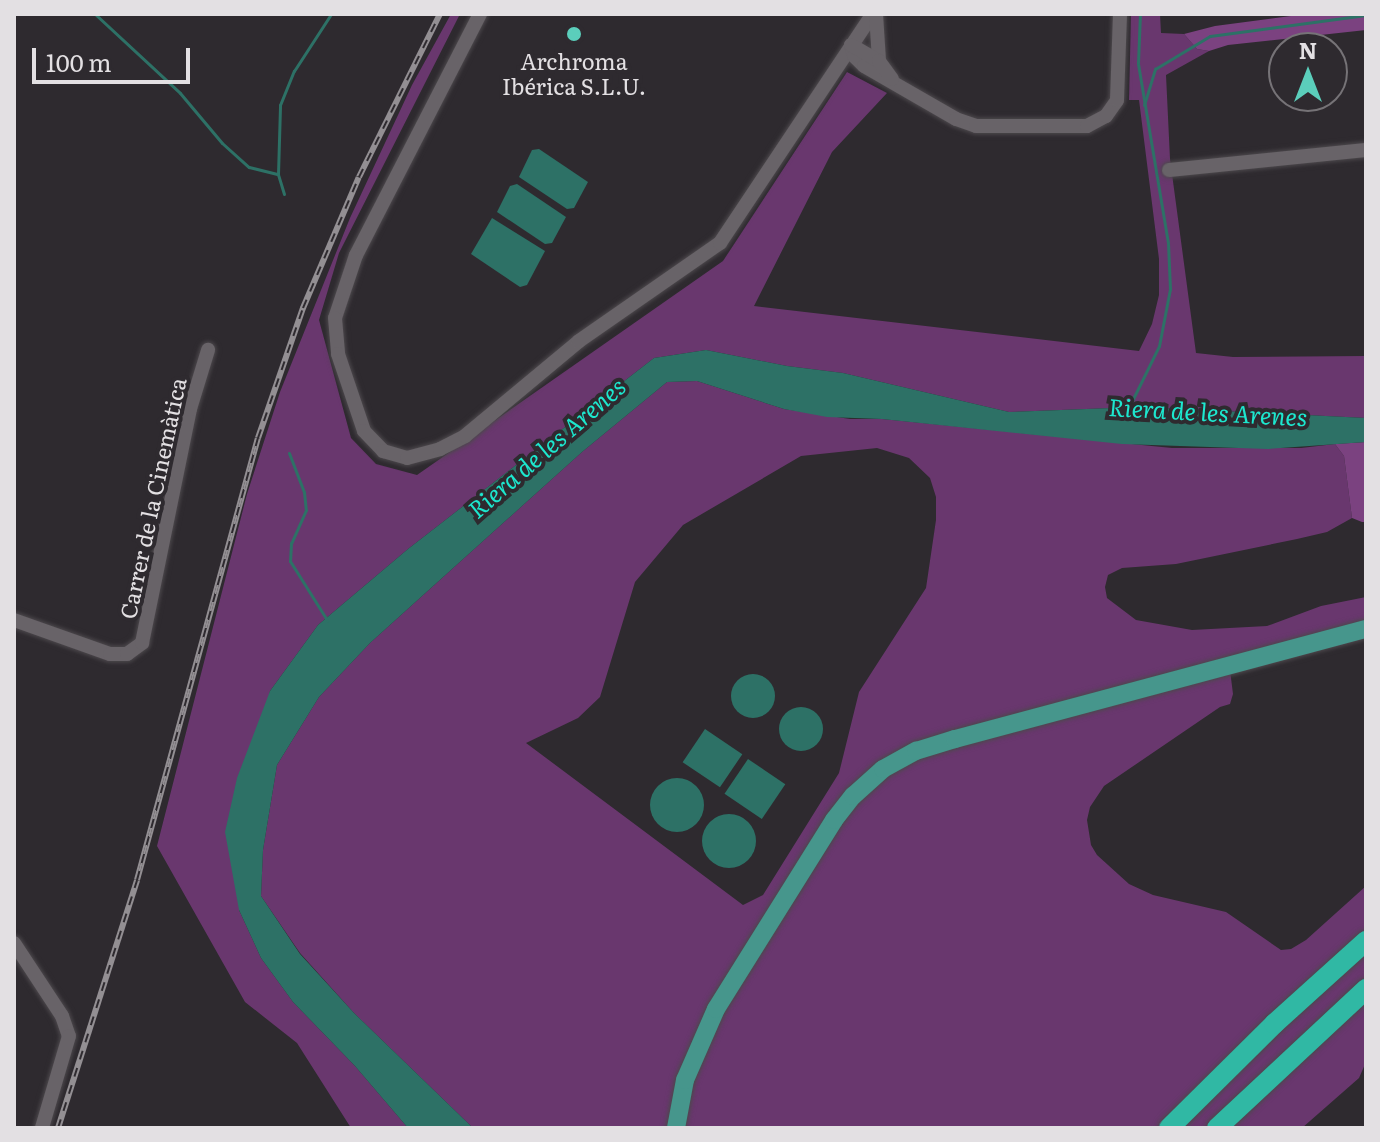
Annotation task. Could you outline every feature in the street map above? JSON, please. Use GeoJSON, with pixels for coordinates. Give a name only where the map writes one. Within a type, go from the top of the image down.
{"type":"FeatureCollection","features":[{"type":"Feature","properties":{"kind":"highway"},"geometry":{"type":"LineString","coordinates":[[1169,1128],[1274,1024],[1366,941]]}},
{"type":"Feature","properties":{"kind":"highway"},"geometry":{"type":"LineString","coordinates":[[1217,1128],[1366,989]]}},
{"type":"Feature","properties":{"kind":"main road"},"geometry":{"type":"LineString","coordinates":[[676,1128],[689,1067],[716,1009],[834,820],[853,796],[883,769],[916,751],[955,739],[1366,629]]}},
{"type":"Feature","properties":{"kind":"street"},"geometry":{"type":"LineString","coordinates":[[480,14],[356,255],[335,318],[338,354],[364,431],[383,451],[407,458],[440,449],[465,436],[579,341],[720,243],[851,45],[875,14]]}},
{"type":"Feature","properties":{"kind":"street"},"geometry":{"type":"LineString","coordinates":[[875,14],[875,66]]}},
{"type":"Feature","properties":{"kind":"street"},"geometry":{"type":"LineString","coordinates":[[851,45],[892,80],[956,119],[976,126],[1087,126],[1106,116],[1117,100],[1120,14]]}},
{"type":"Feature","properties":{"kind":"street"},"geometry":{"type":"LineString","coordinates":[[834,71],[848,66],[875,66]]}},
{"type":"Feature","properties":{"kind":"street"},"geometry":{"type":"LineString","coordinates":[[1169,170],[1366,150]]}},
{"type":"Feature","properties":{"kind":"street","name":"Carrer de la Cinemàtica"},"geometry":{"type":"LineString","coordinates":[[14,620],[110,654],[133,652],[145,636],[190,409],[208,350]]}},
{"type":"Feature","properties":{"kind":"street"},"geometry":{"type":"LineString","coordinates":[[14,943],[67,1025],[68,1049],[42,1128]]}},
{"type":"Feature","properties":{"kind":"shaded area"},"geometry":{"type":"Polygon","coordinates":[[[451,14],[460,14],[339,253],[319,320],[351,438],[376,464],[417,475],[723,261],[847,72],[887,93],[832,152],[754,306],[1139,351],[1152,324],[1159,295],[1159,259],[1139,100],[1129,100],[1131,14],[1160,14],[1161,33],[1184,34],[1197,49],[1209,51],[1166,75],[1170,159],[1196,353],[1233,357],[1366,356],[1366,418],[1138,407],[1009,412],[843,373],[706,350],[654,358],[408,549],[318,625],[270,691],[239,910],[261,958],[293,1002],[355,1066],[408,1128],[351,1128],[297,1043],[245,1002],[157,846],[247,494],[280,392],[350,218],[412,85],[451,14]]]}},
{"type":"Feature","properties":{"kind":"shaded area"},"geometry":{"type":"Polygon","coordinates":[[[1306,14],[1366,14],[1366,30],[1268,32],[1268,41],[1228,45],[1209,51],[1197,49],[1184,34],[1215,26],[1306,14]]]}},
{"type":"Feature","properties":{"kind":"shaded area"},"geometry":{"type":"Polygon","coordinates":[[[697,381],[784,409],[850,419],[882,419],[1172,448],[1301,448],[1335,444],[1344,456],[1352,518],[1327,532],[1297,539],[1176,564],[1122,568],[1108,575],[1105,587],[1107,598],[1136,620],[1192,630],[1267,626],[1321,606],[1366,597],[1366,634],[1230,670],[1233,694],[1230,704],[1220,707],[1104,786],[1090,807],[1087,820],[1091,845],[1097,855],[1129,884],[1153,895],[1226,912],[1281,950],[1291,949],[1306,940],[1366,886],[1366,1062],[1359,1078],[1302,1128],[473,1128],[354,1013],[300,953],[261,896],[263,850],[277,765],[319,697],[370,643],[582,452],[667,382],[697,381]],[[877,448],[801,456],[683,525],[635,582],[600,697],[578,718],[526,743],[743,905],[763,895],[839,773],[859,692],[926,588],[936,520],[936,497],[930,478],[909,458],[877,448]]]}},
{"type":"Feature","properties":{"kind":"shaded area"},"geometry":{"type":"Polygon","coordinates":[[[1366,442],[1366,522],[1362,522],[1352,518],[1344,456],[1335,444],[1366,442]]]}},
{"type":"Feature","properties":{"kind":"water"},"geometry":{"type":"Polygon","coordinates":[[[539,149],[588,182],[574,208],[567,209],[519,177],[532,150],[539,149]]]}},
{"type":"Feature","properties":{"kind":"water"},"geometry":{"type":"Polygon","coordinates":[[[517,184],[566,217],[552,243],[545,244],[497,212],[510,186],[517,184]]]}},
{"type":"Feature","properties":{"kind":"water"},"geometry":{"type":"Polygon","coordinates":[[[492,218],[545,251],[527,285],[520,287],[471,254],[492,218]]]}},
{"type":"Feature","properties":{"kind":"water","name":"Riera de les Arenes"},"geometry":{"type":"Polygon","coordinates":[[[706,350],[843,373],[1009,412],[1138,407],[1366,418],[1366,442],[1268,449],[1122,444],[882,419],[827,417],[784,409],[697,381],[667,382],[582,452],[370,643],[319,697],[277,765],[263,850],[261,896],[300,954],[354,1013],[473,1128],[408,1128],[355,1066],[293,1002],[261,958],[239,910],[225,832],[237,778],[270,691],[318,625],[408,549],[654,358],[706,350]]]}},
{"type":"Feature","properties":{"kind":"water"},"geometry":{"type":"Polygon","coordinates":[[[753,674],[768,681],[775,696],[768,711],[753,718],[738,711],[731,696],[738,681],[753,674]]]}},
{"type":"Feature","properties":{"kind":"water"},"geometry":{"type":"Polygon","coordinates":[[[801,707],[816,714],[823,729],[816,744],[801,751],[786,744],[779,729],[786,714],[801,707]]]}},
{"type":"Feature","properties":{"kind":"water"},"geometry":{"type":"Polygon","coordinates":[[[705,729],[742,754],[720,787],[683,762],[705,729]]]}},
{"type":"Feature","properties":{"kind":"water"},"geometry":{"type":"Polygon","coordinates":[[[748,759],[785,784],[762,819],[725,794],[748,759]]]}},
{"type":"Feature","properties":{"kind":"water"},"geometry":{"type":"Polygon","coordinates":[[[677,778],[696,786],[704,805],[696,824],[677,832],[658,824],[650,805],[658,786],[677,778]]]}},
{"type":"Feature","properties":{"kind":"water"},"geometry":{"type":"Polygon","coordinates":[[[729,814],[748,822],[756,841],[748,860],[729,868],[710,860],[702,841],[710,822],[729,814]]]}},
{"type":"Feature","properties":{"kind":"waterway"},"geometry":{"type":"LineString","coordinates":[[95,14],[180,93],[222,143],[249,167],[278,174]]}},
{"type":"Feature","properties":{"kind":"waterway"},"geometry":{"type":"LineString","coordinates":[[284,194],[278,174],[280,105],[294,71],[331,14]]}},
{"type":"Feature","properties":{"kind":"waterway","name":"Riera de les Arenes"},"geometry":{"type":"LineString","coordinates":[[1128,409],[1159,346],[1170,289],[1168,243],[1138,63],[1140,14]]}},
{"type":"Feature","properties":{"kind":"waterway"},"geometry":{"type":"LineString","coordinates":[[1144,105],[1155,69],[1210,36],[1366,15]]}},
{"type":"Feature","properties":{"kind":"waterway"},"geometry":{"type":"LineString","coordinates":[[289,453],[304,492],[306,510],[291,543],[290,561],[327,620]]}},
{"type":"Feature","properties":{"kind":"railway"},"geometry":{"type":"LineString","coordinates":[[58,1128],[137,880],[258,438],[303,308],[359,177],[440,14]]}},
{"type":"Feature","properties":{"kind":"place","name":"Archroma Ibérica S.L.U."},"geometry":{"type":"Point","coordinates":[574,34]}}]}
